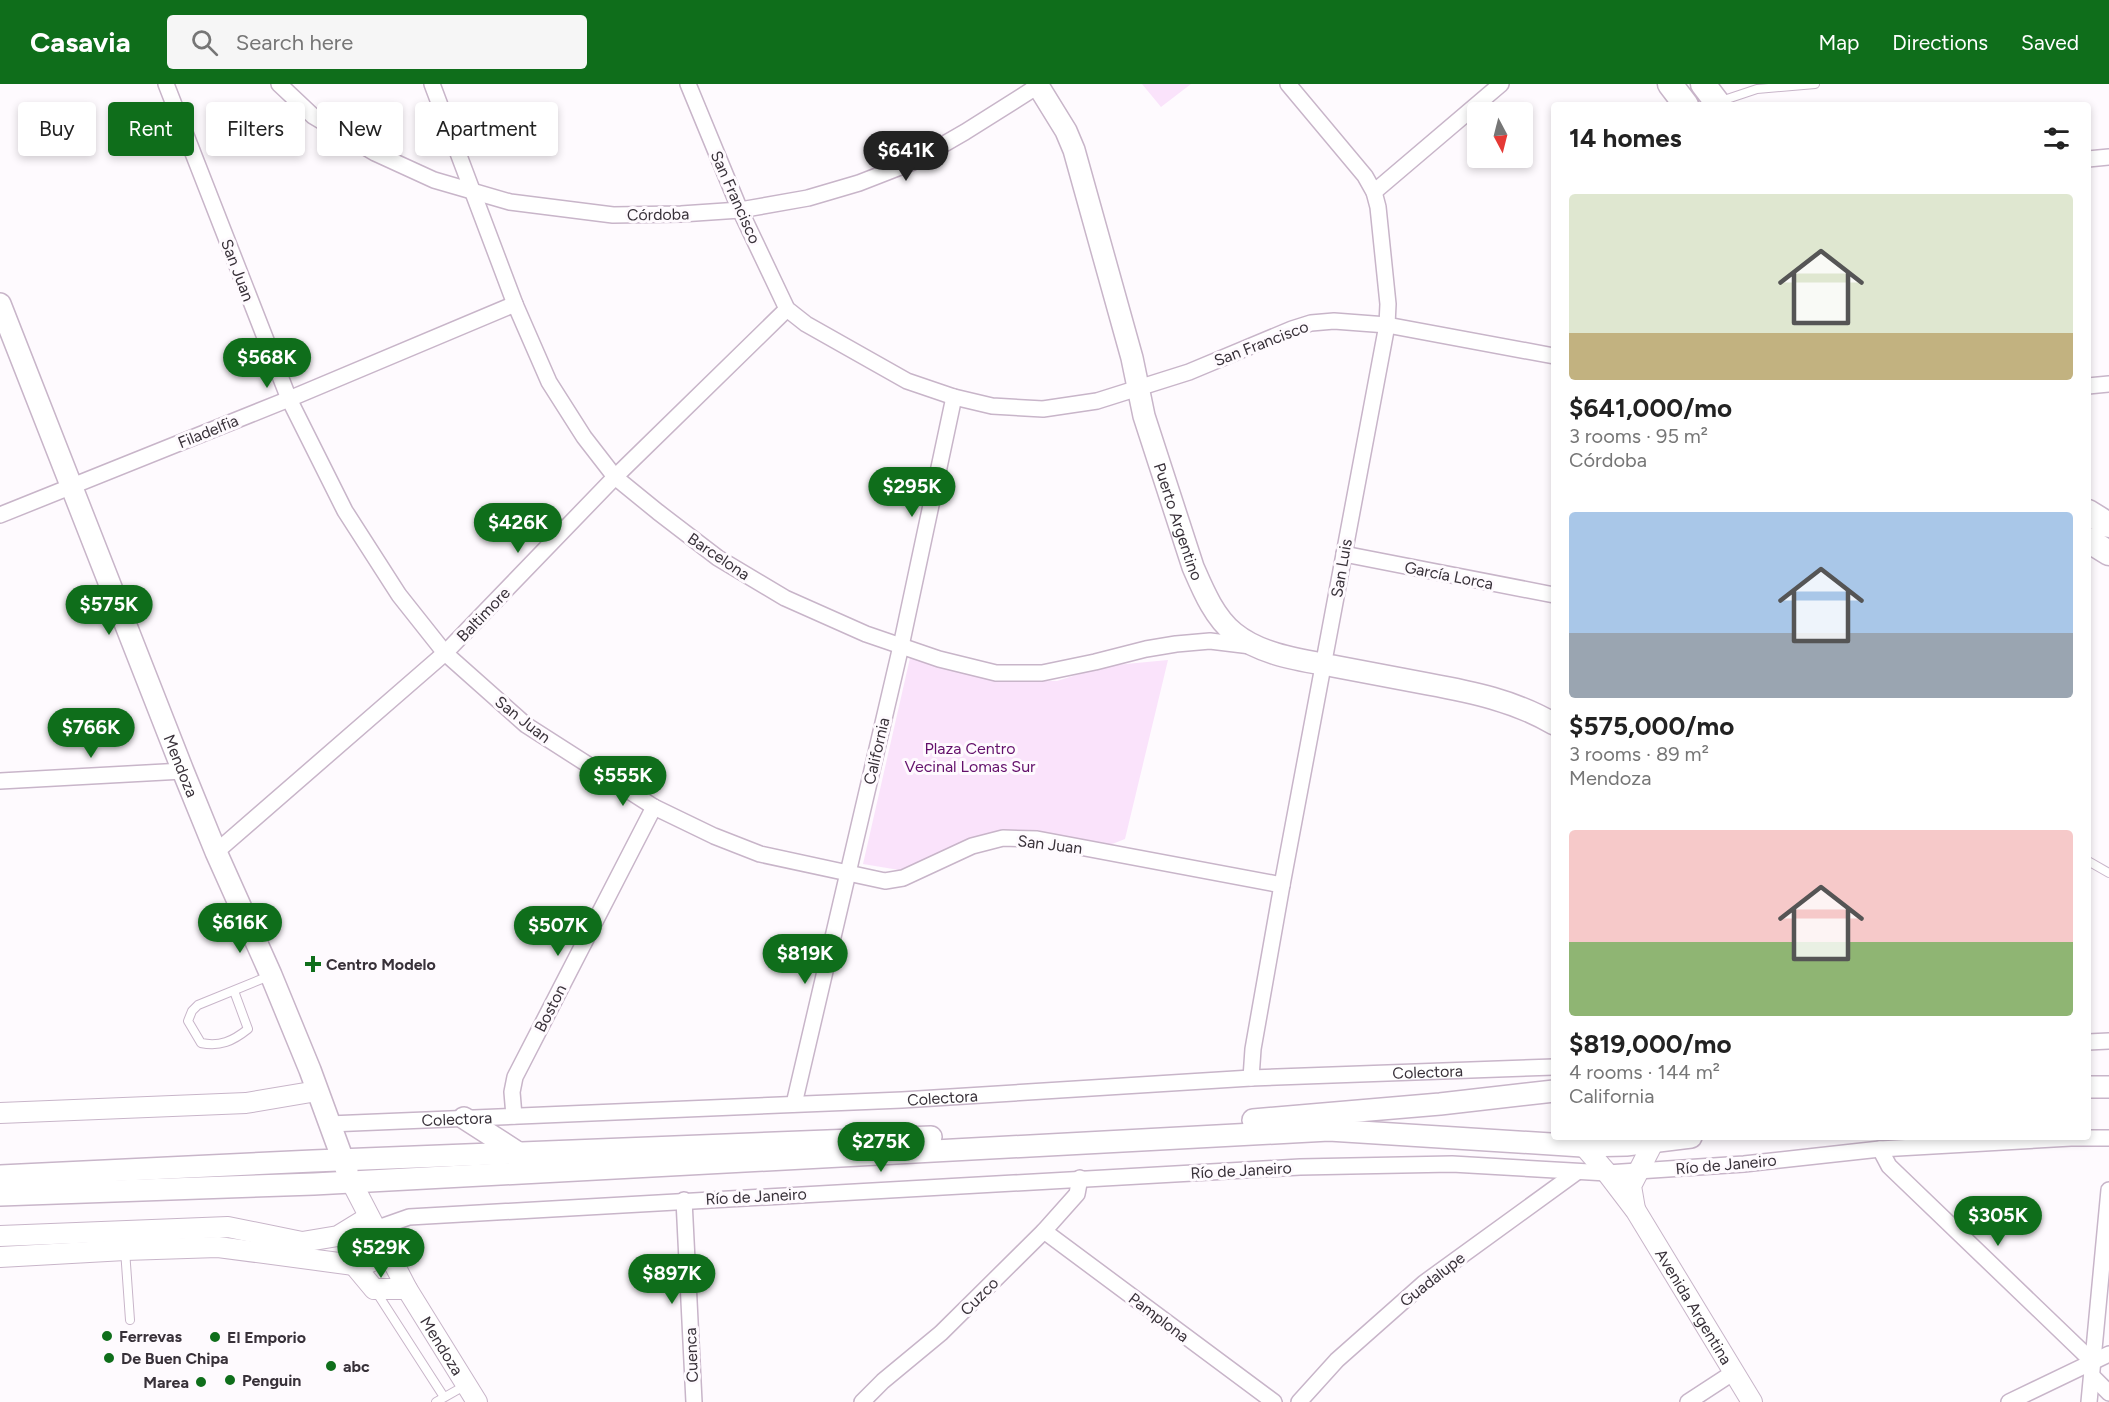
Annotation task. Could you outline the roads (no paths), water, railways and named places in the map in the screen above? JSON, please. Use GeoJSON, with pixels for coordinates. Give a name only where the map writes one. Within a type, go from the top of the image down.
{"type":"FeatureCollection","features":[{"type":"Feature","properties":{"kind":"main road"},"geometry":{"type":"LineString","coordinates":[[1670,84],[1684,102]]}},
{"type":"Feature","properties":{"kind":"main road","name":"Puerto Argentino"},"geometry":{"type":"LineString","coordinates":[[1039,85],[1066,131],[1074,150],[1140,389],[1144,416],[1201,585],[1220,618],[1234,633],[1257,647],[1324,664],[1486,695],[1551,723]]}},
{"type":"Feature","properties":{"kind":"main road","name":"Mendoza"},"geometry":{"type":"LineString","coordinates":[[0,304],[183,771],[271,975],[352,1182]]}},
{"type":"Feature","properties":{"kind":"main road"},"geometry":{"type":"LineString","coordinates":[[2091,514],[2109,525]]}},
{"type":"Feature","properties":{"kind":"main road"},"geometry":{"type":"LineString","coordinates":[[2091,542],[2109,553]]}},
{"type":"Feature","properties":{"kind":"main road"},"geometry":{"type":"LineString","coordinates":[[0,1176],[1193,1126],[1440,1104],[1551,1091]]}},
{"type":"Feature","properties":{"kind":"main road"},"geometry":{"type":"LineString","coordinates":[[464,1118],[520,1154]]}},
{"type":"Feature","properties":{"kind":"main road"},"geometry":{"type":"LineString","coordinates":[[0,1195],[352,1182],[1329,1130],[1579,1142],[1655,1140]]}},
{"type":"Feature","properties":{"kind":"street","name":"San Juan"},"geometry":{"type":"LineString","coordinates":[[166,84],[288,399],[345,511],[399,595],[445,653],[526,725],[654,807],[714,836],[760,854],[847,873],[885,880],[903,878],[972,846],[1003,838],[1037,839],[1282,885]]}},
{"type":"Feature","properties":{"kind":"street","name":"Córdoba"},"geometry":{"type":"LineString","coordinates":[[279,84],[313,116],[375,153],[434,180],[510,202],[613,214],[681,214],[740,210],[808,198],[859,183],[913,162],[1039,85]]}},
{"type":"Feature","properties":{"kind":"street","name":"Barcelona"},"geometry":{"type":"LineString","coordinates":[[432,84],[515,304],[549,382],[584,437],[615,477],[718,558],[785,598],[866,634],[939,659],[996,673],[1042,673],[1176,644],[1210,641],[1257,647]]}},
{"type":"Feature","properties":{"kind":"street","name":"San Francisco"},"geometry":{"type":"LineString","coordinates":[[688,84],[740,210],[787,309],[806,324],[906,381],[954,397],[992,406],[1043,409],[1097,401],[1189,372],[1292,329],[1311,323],[1334,321],[1387,325],[1551,355]]}},
{"type":"Feature","properties":{"kind":"street","name":"San Luis"},"geometry":{"type":"LineString","coordinates":[[1251,1078],[1253,1049],[1282,885],[1387,325],[1387,293],[1378,207],[1374,192],[1365,176],[1288,84]]}},
{"type":"Feature","properties":{"kind":"street"},"geometry":{"type":"LineString","coordinates":[[1374,192],[1501,84]]}},
{"type":"Feature","properties":{"kind":"street"},"geometry":{"type":"LineString","coordinates":[[2091,159],[2109,158]]}},
{"type":"Feature","properties":{"kind":"street","name":"Filadelfia"},"geometry":{"type":"LineString","coordinates":[[0,515],[288,399],[515,304]]}},
{"type":"Feature","properties":{"kind":"street","name":"Baltimore"},"geometry":{"type":"LineString","coordinates":[[216,852],[445,653],[615,477],[787,309]]}},
{"type":"Feature","properties":{"kind":"street"},"geometry":{"type":"LineString","coordinates":[[2091,386],[2109,384]]}},
{"type":"Feature","properties":{"kind":"street","name":"California"},"geometry":{"type":"LineString","coordinates":[[794,1104],[902,646],[954,397]]}},
{"type":"Feature","properties":{"kind":"street","name":"García Lorca"},"geometry":{"type":"LineString","coordinates":[[1344,554],[1551,594]]}},
{"type":"Feature","properties":{"kind":"street"},"geometry":{"type":"LineString","coordinates":[[0,781],[183,771]]}},
{"type":"Feature","properties":{"kind":"street","name":"Boston"},"geometry":{"type":"LineString","coordinates":[[514,1116],[512,1092],[514,1077],[654,807]]}},
{"type":"Feature","properties":{"kind":"street"},"geometry":{"type":"LineString","coordinates":[[2091,1041],[2109,1041]]}},
{"type":"Feature","properties":{"kind":"street","name":"Colectora"},"geometry":{"type":"LineString","coordinates":[[329,1124],[913,1099],[1251,1078],[1551,1067]]}},
{"type":"Feature","properties":{"kind":"street"},"geometry":{"type":"LineString","coordinates":[[0,1113],[246,1103],[316,1091]]}},
{"type":"Feature","properties":{"kind":"street","name":"Río de Janeiro"},"geometry":{"type":"LineString","coordinates":[[2091,1138],[2109,1138]]}},
{"type":"Feature","properties":{"kind":"street","name":"Avenida Argentina"},"geometry":{"type":"LineString","coordinates":[[1636,1211],[1631,1186],[1655,1140]]}},
{"type":"Feature","properties":{"kind":"street","name":"Río de Janeiro"},"geometry":{"type":"LineString","coordinates":[[372,1223],[409,1217],[684,1200],[1300,1167],[1440,1164],[1607,1173],[1744,1164],[1880,1149],[2036,1140]]}},
{"type":"Feature","properties":{"kind":"street","name":"Avenida Argentina"},"geometry":{"type":"LineString","coordinates":[[1579,1142],[1607,1173],[1636,1211],[1752,1402]]}},
{"type":"Feature","properties":{"kind":"street"},"geometry":{"type":"LineString","coordinates":[[1880,1149],[1889,1166],[2092,1369],[2109,1393]]}},
{"type":"Feature","properties":{"kind":"street","name":"Guadalupe"},"geometry":{"type":"LineString","coordinates":[[1299,1402],[1337,1360],[1424,1283],[1577,1172]]}},
{"type":"Feature","properties":{"kind":"street","name":"Cuzco"},"geometry":{"type":"LineString","coordinates":[[862,1402],[941,1333],[1044,1231],[1077,1194],[1080,1178]]}},
{"type":"Feature","properties":{"kind":"street","name":"Mendoza"},"geometry":{"type":"LineString","coordinates":[[352,1182],[407,1289],[477,1402]]}},
{"type":"Feature","properties":{"kind":"street"},"geometry":{"type":"LineString","coordinates":[[2089,1402],[2109,1190]]}},
{"type":"Feature","properties":{"kind":"street","name":"Cuenca"},"geometry":{"type":"LineString","coordinates":[[684,1200],[694,1402]]}},
{"type":"Feature","properties":{"kind":"street"},"geometry":{"type":"LineString","coordinates":[[0,1257],[228,1227],[302,1242],[338,1236],[372,1223]]}},
{"type":"Feature","properties":{"kind":"street","name":"Pamplona"},"geometry":{"type":"LineString","coordinates":[[1044,1231],[1274,1402]]}},
{"type":"Feature","properties":{"kind":"street"},"geometry":{"type":"LineString","coordinates":[[0,1236],[125,1240],[230,1248],[354,1265],[373,1262],[386,1250]]}},
{"type":"Feature","properties":{"kind":"street"},"geometry":{"type":"LineString","coordinates":[[354,1265],[374,1289],[407,1289]]}},
{"type":"Feature","properties":{"kind":"street"},"geometry":{"type":"LineString","coordinates":[[2009,1402],[2092,1369],[2109,1354]]}},
{"type":"Feature","properties":{"kind":"street"},"geometry":{"type":"LineString","coordinates":[[1688,1402],[1734,1372]]}},
{"type":"Feature","properties":{"kind":"lane"},"geometry":{"type":"LineString","coordinates":[[1713,97],[1756,89],[1815,84]]}},
{"type":"Feature","properties":{"kind":"lane"},"geometry":{"type":"LineString","coordinates":[[2091,863],[2109,873]]}},
{"type":"Feature","properties":{"kind":"lane"},"geometry":{"type":"LineString","coordinates":[[234,990],[248,1029],[235,1040],[213,1046],[201,1043],[188,1021],[192,1011],[198,1005],[234,990],[271,975]]}},
{"type":"Feature","properties":{"kind":"lane"},"geometry":{"type":"LineString","coordinates":[[125,1240],[130,1320]]}},
{"type":"Feature","properties":{"kind":"lane"},"geometry":{"type":"LineString","coordinates":[[374,1289],[444,1397]]}},
{"type":"Feature","properties":{"kind":"lane"},"geometry":{"type":"LineString","coordinates":[[436,1402],[467,1385]]}},
{"type":"Feature","properties":{"kind":"place","name":"Centro Modelo"},"geometry":{"type":"Point","coordinates":[313,964]}},
{"type":"Feature","properties":{"kind":"place","name":"Ferrevas"},"geometry":{"type":"Point","coordinates":[107,1336]}},
{"type":"Feature","properties":{"kind":"place","name":"El Emporio"},"geometry":{"type":"Point","coordinates":[215,1337]}},
{"type":"Feature","properties":{"kind":"place","name":"De Buen Chipa"},"geometry":{"type":"Point","coordinates":[109,1358]}},
{"type":"Feature","properties":{"kind":"place","name":"abc"},"geometry":{"type":"Point","coordinates":[331,1366]}},
{"type":"Feature","properties":{"kind":"place","name":"Penguin"},"geometry":{"type":"Point","coordinates":[230,1380]}},
{"type":"Feature","properties":{"kind":"place","name":"Marea"},"geometry":{"type":"Point","coordinates":[201,1382]}},
{"type":"Feature","properties":{"kind":"park label","name":"Plaza Centro Vecinal Lomas Sur"},"geometry":{"type":"Point","coordinates":[970,757]}}]}
